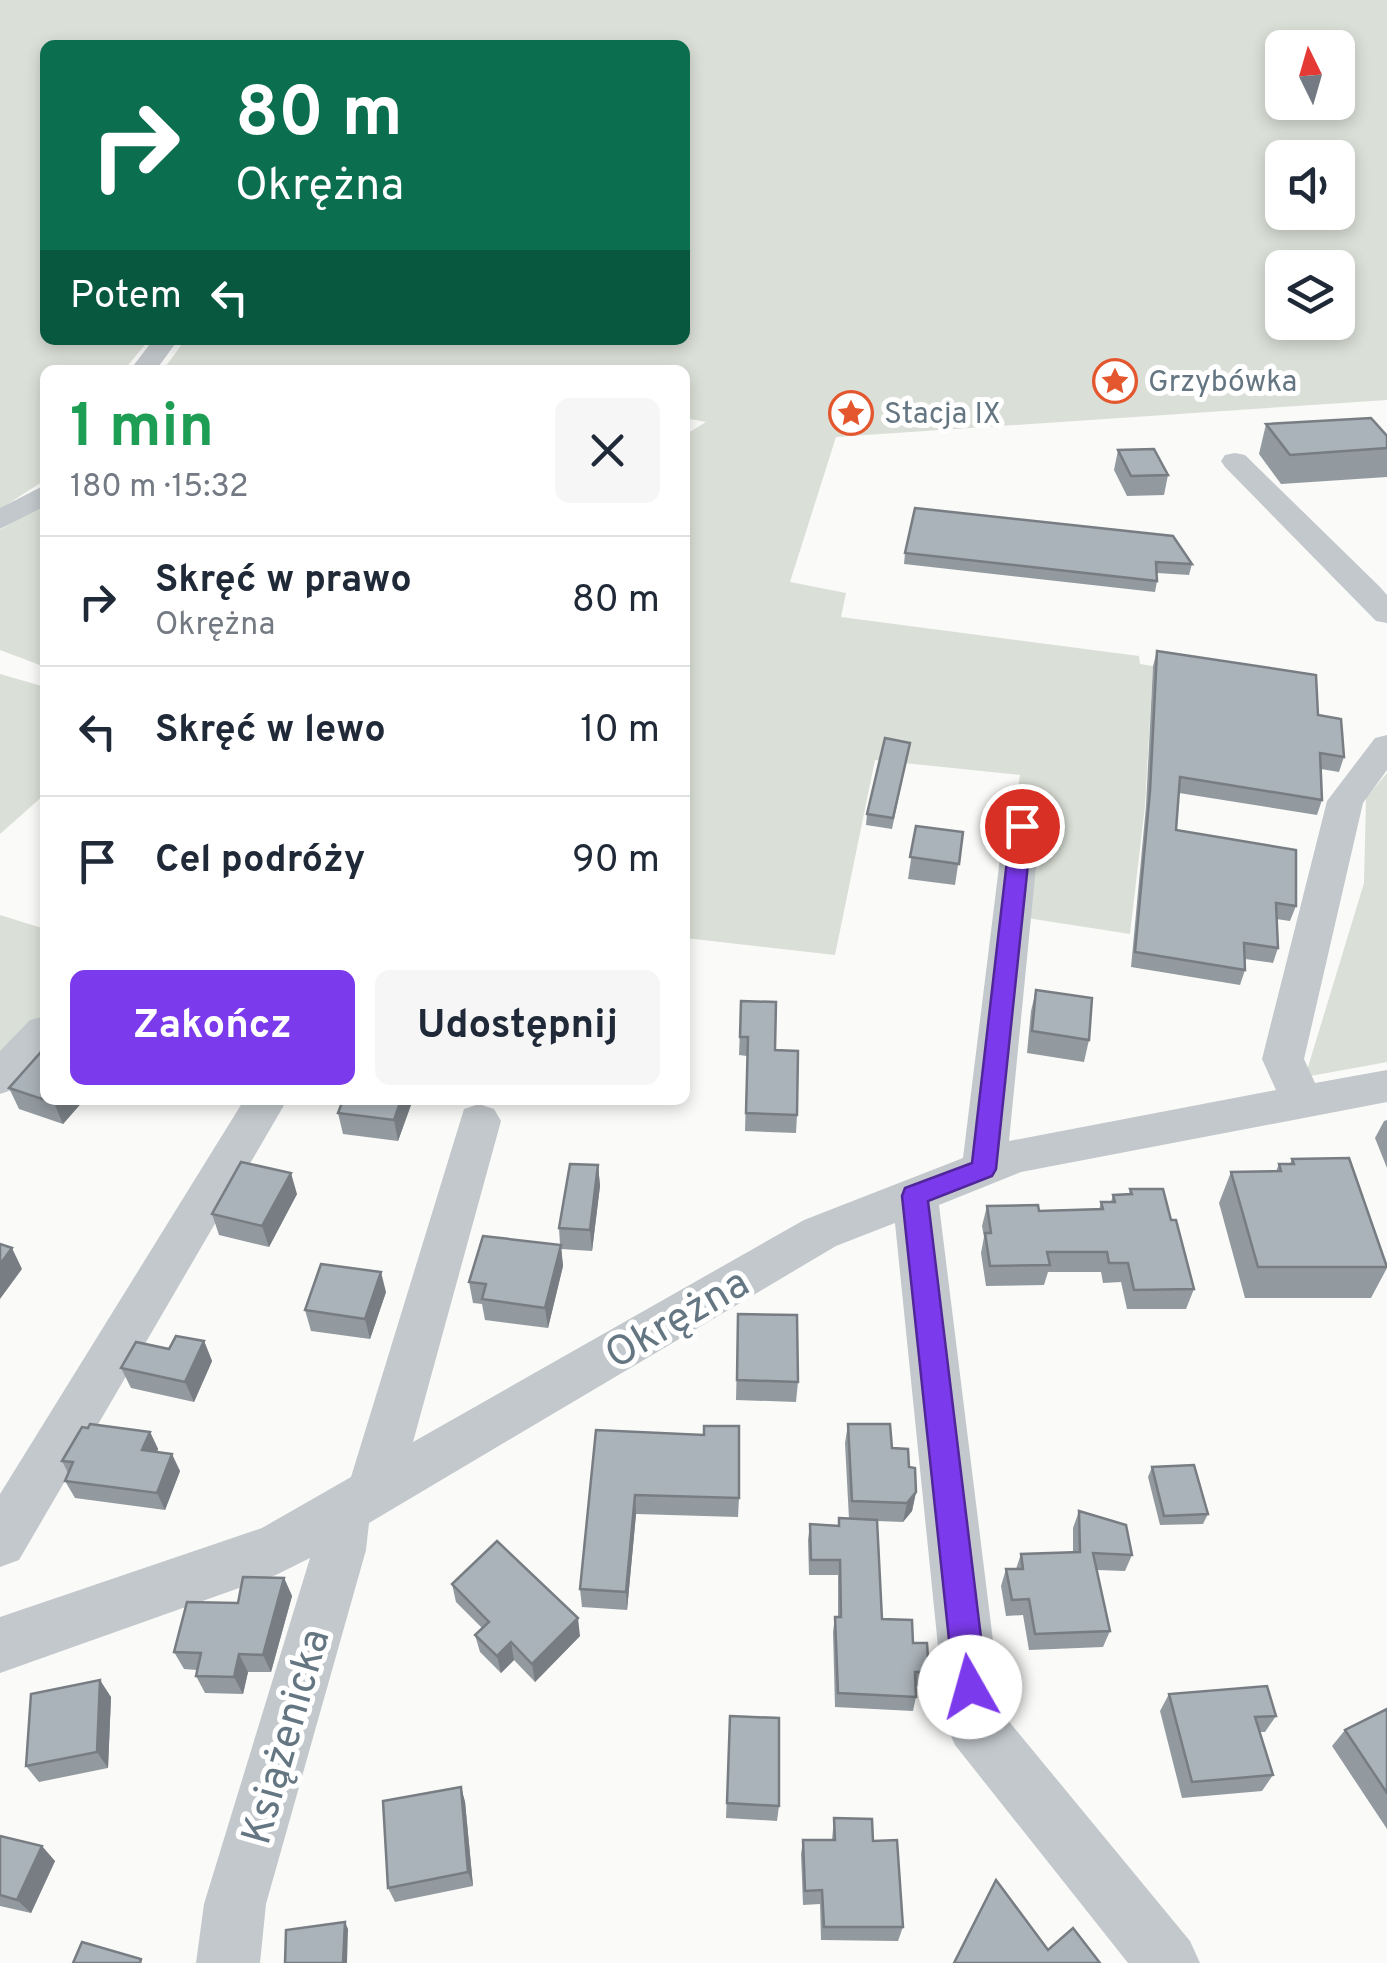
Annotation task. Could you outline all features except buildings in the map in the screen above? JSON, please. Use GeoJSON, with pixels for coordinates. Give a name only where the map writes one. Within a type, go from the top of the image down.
{"type":"FeatureCollection","features":[{"type":"Feature","properties":{"kind":"street"},"geometry":{"type":"LineString","coordinates":[[1235,461],[1268,496],[1319,539],[1387,614]]}},
{"type":"Feature","properties":{"kind":"street"},"geometry":{"type":"LineString","coordinates":[[0,520],[40,497]]}},
{"type":"Feature","properties":{"kind":"street"},"geometry":{"type":"LineString","coordinates":[[1303,1104],[1283,1059],[1344,800],[1387,746]]}},
{"type":"Feature","properties":{"kind":"street"},"geometry":{"type":"LineString","coordinates":[[984,1169],[1022,826]]}},
{"type":"Feature","properties":{"kind":"street"},"geometry":{"type":"LineString","coordinates":[[0,1078],[40,1036]]}},
{"type":"Feature","properties":{"kind":"street","name":"Okrężna"},"geometry":{"type":"LineString","coordinates":[[0,1645],[276,1549],[820,1233],[1016,1156],[1387,1086]]}},
{"type":"Feature","properties":{"kind":"street"},"geometry":{"type":"LineString","coordinates":[[0,1542],[263,1105]]}},
{"type":"Feature","properties":{"kind":"street","name":"Książenicka"},"geometry":{"type":"LineString","coordinates":[[228,1963],[235,1904],[339,1550],[359,1501],[479,1121]]}},
{"type":"Feature","properties":{"kind":"street"},"geometry":{"type":"LineString","coordinates":[[914,1196],[975,1725],[1168,1963]]}},
{"type":"Feature","properties":{"kind":"shaded area"},"geometry":{"type":"Polygon","coordinates":[[[0,0],[1387,0],[1387,400],[836,437],[790,582],[846,593],[841,617],[1139,656],[1140,664],[1153,666],[1145,806],[1130,934],[1027,918],[1044,814],[1014,812],[1020,775],[875,760],[835,955],[690,939],[690,432],[706,422],[690,419],[690,365],[167,365],[181,345],[690,345],[690,40],[40,40],[40,345],[145,345],[128,365],[40,365],[40,483],[0,509],[0,0]]]}},
{"type":"Feature","properties":{"kind":"shaded area"},"geometry":{"type":"Polygon","coordinates":[[[40,506],[40,665],[0,650],[0,530],[40,506]]]}},
{"type":"Feature","properties":{"kind":"shaded area"},"geometry":{"type":"Polygon","coordinates":[[[0,674],[40,686],[40,798],[0,834],[0,674]]]}},
{"type":"Feature","properties":{"kind":"shaded area"},"geometry":{"type":"Polygon","coordinates":[[[1387,773],[1387,1062],[1305,1077],[1364,883],[1366,798],[1387,773]]]}},
{"type":"Feature","properties":{"kind":"shaded area"},"geometry":{"type":"Polygon","coordinates":[[[0,915],[40,927],[40,1027],[0,1069],[0,915]]]}},
{"type":"Feature","properties":{"kind":"place","name":"Grzybówka"},"geometry":{"type":"Point","coordinates":[1115,381]}},
{"type":"Feature","properties":{"kind":"place","name":"Stacja IX"},"geometry":{"type":"Point","coordinates":[851,413]}},
{"type":"Feature","properties":{"kind":"route"},"geometry":{"type":"LineString","coordinates":[[970,1687],[914,1196],[984,1169],[1022,826]]}}]}
